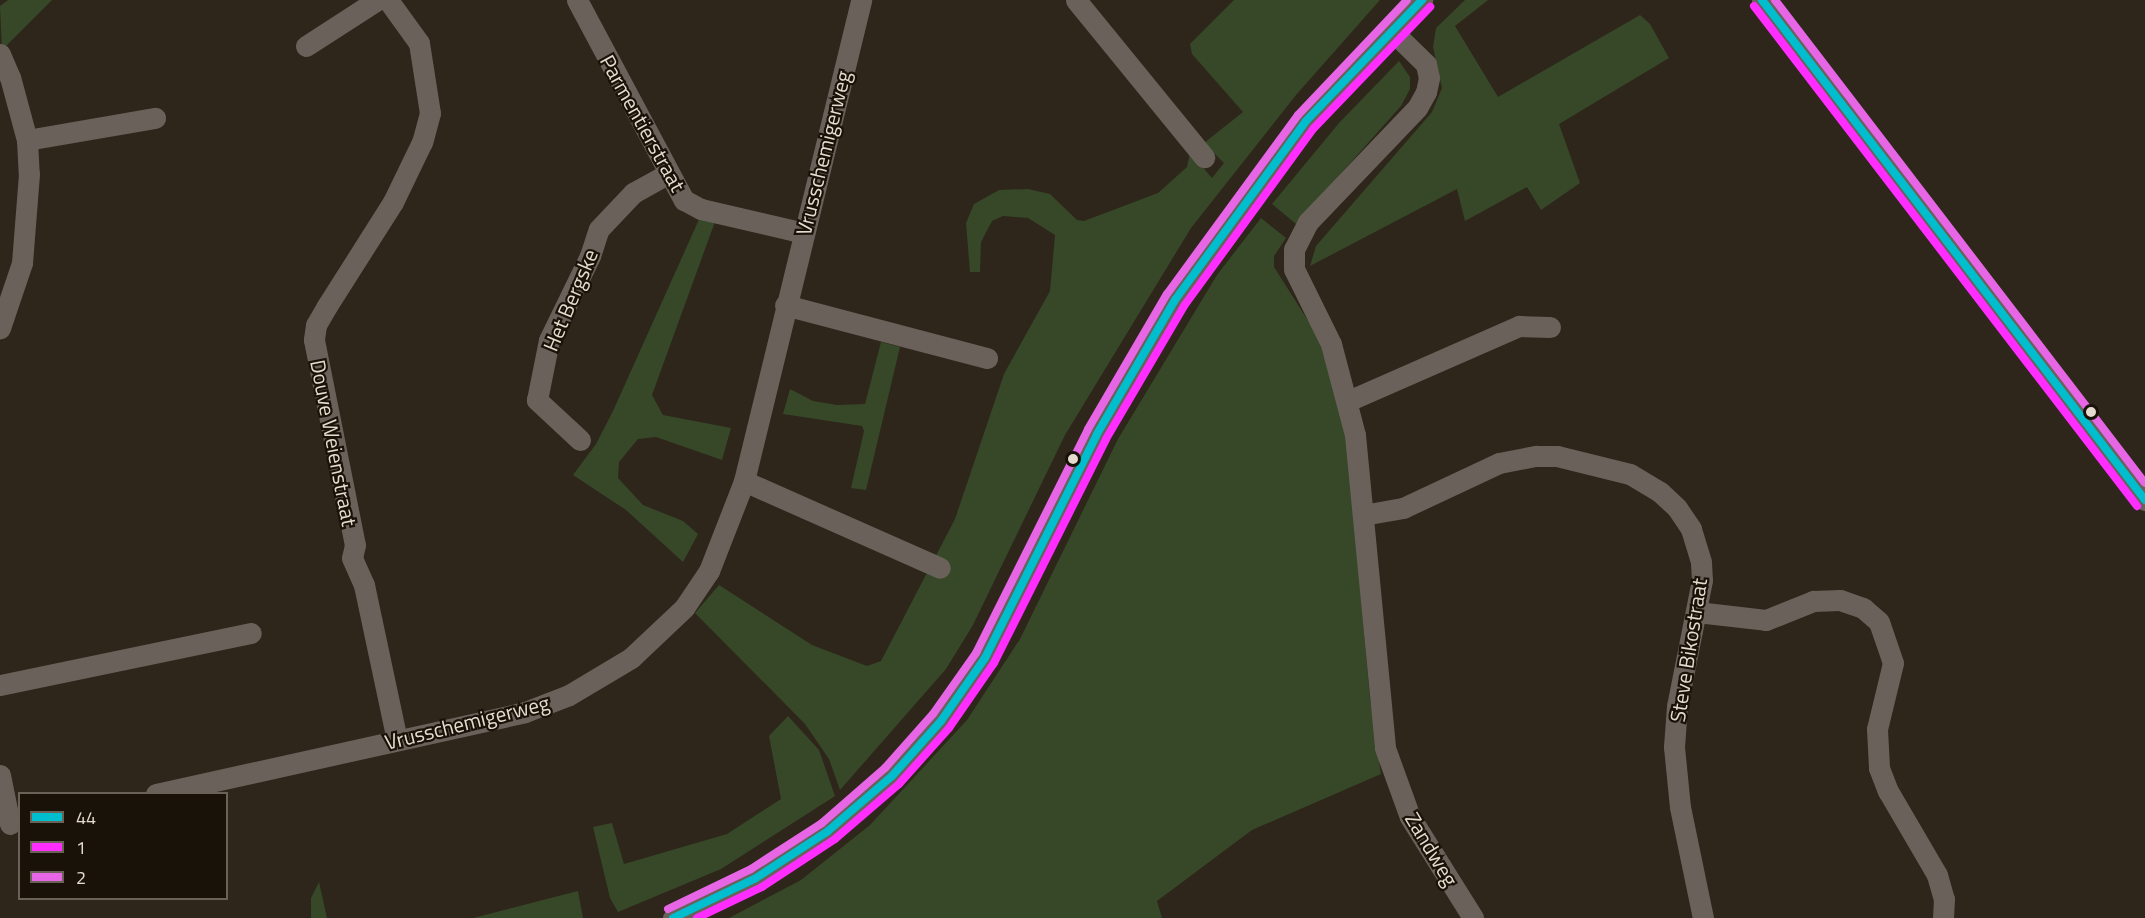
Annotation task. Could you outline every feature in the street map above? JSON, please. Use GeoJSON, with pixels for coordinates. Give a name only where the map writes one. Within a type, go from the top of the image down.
{"type":"FeatureCollection","features":[{"type":"Feature","properties":{"kind":"street"},"geometry":{"type":"LineString","coordinates":[[306,46],[377,0]]}},
{"type":"Feature","properties":{"kind":"street","name":"Douve Weienstraat"},"geometry":{"type":"LineString","coordinates":[[388,0],[419,43],[430,114],[422,142],[393,202],[316,325],[314,340],[355,545],[352,558],[364,585],[397,740]]}},
{"type":"Feature","properties":{"kind":"street","name":"Parmentierstraat"},"geometry":{"type":"LineString","coordinates":[[577,0],[667,174],[684,200],[701,209],[804,233]]}},
{"type":"Feature","properties":{"kind":"street","name":"Vrusschemigerweg"},"geometry":{"type":"LineString","coordinates":[[165,792],[525,712],[569,695],[630,658],[684,608],[709,570],[744,481],[784,305],[861,0]]}},
{"type":"Feature","properties":{"kind":"street"},"geometry":{"type":"LineString","coordinates":[[1076,0],[1204,157]]}},
{"type":"Feature","properties":{"kind":"street"},"geometry":{"type":"LineString","coordinates":[[673,918],[756,878],[828,831],[892,776],[941,721],[985,658],[1097,434],[1175,300],[1306,121],[1390,30],[1422,0]]}},
{"type":"Feature","properties":{"kind":"street"},"geometry":{"type":"LineString","coordinates":[[1762,0],[2142,492]]}},
{"type":"Feature","properties":{"kind":"street","name":"Zandweg"},"geometry":{"type":"LineString","coordinates":[[1390,30],[1428,68],[1429,78],[1422,99],[1308,222],[1294,249],[1294,269],[1331,344],[1348,401],[1363,515],[1385,748],[1410,817],[1473,918]]}},
{"type":"Feature","properties":{"kind":"street"},"geometry":{"type":"LineString","coordinates":[[0,54],[10,77],[27,140],[29,174],[22,263],[0,328]]}},
{"type":"Feature","properties":{"kind":"street"},"geometry":{"type":"LineString","coordinates":[[27,140],[154,118]]}},
{"type":"Feature","properties":{"kind":"street","name":"Het Bergske"},"geometry":{"type":"LineString","coordinates":[[580,440],[537,400],[549,340],[590,256],[599,229],[633,194],[667,174]]}},
{"type":"Feature","properties":{"kind":"street"},"geometry":{"type":"LineString","coordinates":[[784,305],[987,358]]}},
{"type":"Feature","properties":{"kind":"street"},"geometry":{"type":"LineString","coordinates":[[1348,401],[1519,326],[1550,327]]}},
{"type":"Feature","properties":{"kind":"street","name":"Steve Bikostraat"},"geometry":{"type":"LineString","coordinates":[[1363,515],[1403,508],[1499,463],[1526,457],[1557,456],[1630,474],[1660,492],[1691,529],[1701,562],[1697,612],[1677,706],[1674,747],[1680,807],[1703,918]]}},
{"type":"Feature","properties":{"kind":"street"},"geometry":{"type":"LineString","coordinates":[[744,481],[940,568]]}},
{"type":"Feature","properties":{"kind":"street"},"geometry":{"type":"LineString","coordinates":[[1697,612],[1766,620],[1814,601],[1832,600],[1863,608],[1879,622],[1893,663],[1877,729],[1879,768],[1888,791],[1937,875],[1944,899],[1943,918]]}},
{"type":"Feature","properties":{"kind":"street"},"geometry":{"type":"LineString","coordinates":[[0,685],[251,633]]}},
{"type":"Feature","properties":{"kind":"street"},"geometry":{"type":"LineString","coordinates":[[0,775],[10,824]]}},
{"type":"Feature","properties":{"kind":"green space"},"geometry":{"type":"Polygon","coordinates":[[[8,0],[52,0],[2,50],[0,6],[8,0]]]}},
{"type":"Feature","properties":{"kind":"green space"},"geometry":{"type":"Polygon","coordinates":[[[1234,0],[1380,0],[1296,95],[1191,228],[1065,435],[973,625],[946,669],[840,790],[829,759],[805,724],[695,613],[719,585],[812,645],[867,666],[881,661],[955,519],[1004,374],[1050,291],[1055,235],[1028,218],[1003,216],[992,221],[981,242],[980,272],[970,272],[966,223],[974,204],[999,190],[1028,189],[1050,194],[1077,220],[1084,221],[1158,193],[1187,167],[1190,153],[1212,178],[1224,163],[1204,143],[1243,112],[1192,54],[1190,44],[1234,0]]]}},
{"type":"Feature","properties":{"kind":"green space"},"geometry":{"type":"Polygon","coordinates":[[[1465,0],[1488,0],[1455,26],[1498,97],[1640,15],[1650,24],[1669,58],[1559,124],[1580,183],[1541,210],[1527,187],[1465,221],[1457,189],[1310,266],[1316,246],[1432,112],[1442,88],[1433,47],[1436,28],[1465,0]]]}},
{"type":"Feature","properties":{"kind":"green space"},"geometry":{"type":"Polygon","coordinates":[[[1399,61],[1410,77],[1410,89],[1401,106],[1296,224],[1272,204],[1339,123],[1399,61]]]}},
{"type":"Feature","properties":{"kind":"green space"},"geometry":{"type":"Polygon","coordinates":[[[701,215],[716,219],[652,395],[663,415],[731,428],[722,460],[656,437],[638,439],[619,462],[618,478],[643,505],[683,521],[698,534],[683,562],[626,510],[573,475],[596,444],[613,411],[701,215]]]}},
{"type":"Feature","properties":{"kind":"green space"},"geometry":{"type":"Polygon","coordinates":[[[1261,218],[1286,238],[1274,256],[1274,267],[1314,330],[1334,379],[1345,421],[1370,699],[1381,774],[1252,830],[1157,901],[1162,918],[729,918],[801,880],[870,825],[967,720],[1020,639],[1118,439],[1217,275],[1261,218]]]}},
{"type":"Feature","properties":{"kind":"green space"},"geometry":{"type":"Polygon","coordinates":[[[881,342],[900,347],[866,490],[851,488],[864,431],[862,426],[783,414],[790,389],[813,401],[837,405],[865,404],[881,342]]]}},
{"type":"Feature","properties":{"kind":"green space"},"geometry":{"type":"Polygon","coordinates":[[[788,716],[819,750],[835,796],[721,869],[618,912],[610,898],[593,827],[612,823],[624,864],[727,834],[781,799],[769,736],[788,716]]]}},
{"type":"Feature","properties":{"kind":"green space"},"geometry":{"type":"Polygon","coordinates":[[[319,882],[327,918],[311,918],[311,898],[319,882]]]}},
{"type":"Feature","properties":{"kind":"green space"},"geometry":{"type":"Polygon","coordinates":[[[578,891],[583,918],[473,918],[578,891]]]}},
{"type":"Feature","properties":{"kind":"transit line","name":"2"},"geometry":{"type":"LineString","coordinates":[[668,909],[751,869],[822,823],[885,768],[933,714],[976,653],[1088,429],[1167,294],[1298,115],[1407,0]]}},
{"type":"Feature","properties":{"kind":"transit line","name":"44"},"geometry":{"type":"LineString","coordinates":[[673,918],[756,878],[828,831],[892,776],[941,721],[985,658],[1097,434],[1175,300],[1306,121],[1422,0]]}},
{"type":"Feature","properties":{"kind":"transit line","name":"44"},"geometry":{"type":"LineString","coordinates":[[1762,0],[2145,500]]}},
{"type":"Feature","properties":{"kind":"transit line","name":"2"},"geometry":{"type":"LineString","coordinates":[[1775,0],[2145,483]]}},
{"type":"Feature","properties":{"kind":"transit line","name":"1"},"geometry":{"type":"LineString","coordinates":[[1754,6],[2137,506]]}},
{"type":"Feature","properties":{"kind":"transit line","name":"1"},"geometry":{"type":"LineString","coordinates":[[697,918],[762,887],[835,839],[899,784],[949,728],[994,663],[1106,439],[1184,306],[1314,128],[1430,7]]}}]}
